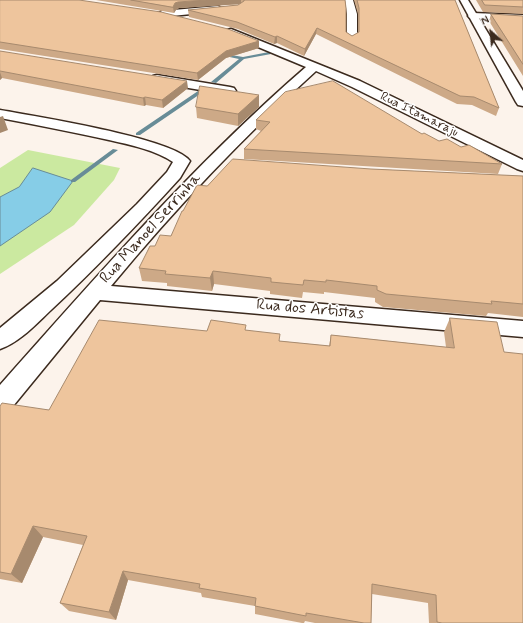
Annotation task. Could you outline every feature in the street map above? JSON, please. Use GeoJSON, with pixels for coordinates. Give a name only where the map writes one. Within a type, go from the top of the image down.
{"type":"FeatureCollection","features":[{"type":"Feature","properties":{"kind":"street"},"geometry":{"type":"LineString","coordinates":[[349,0],[352,14],[352,39]]}},
{"type":"Feature","properties":{"kind":"street"},"geometry":{"type":"LineString","coordinates":[[464,0],[523,102]]}},
{"type":"Feature","properties":{"kind":"street"},"geometry":{"type":"LineString","coordinates":[[162,14],[230,8]]}},
{"type":"Feature","properties":{"kind":"street"},"geometry":{"type":"LineString","coordinates":[[150,12],[194,22]]}},
{"type":"Feature","properties":{"kind":"street"},"geometry":{"type":"LineString","coordinates":[[473,16],[523,18]]}},
{"type":"Feature","properties":{"kind":"street","name":"Rua Itamaraju"},"geometry":{"type":"LineString","coordinates":[[219,28],[234,28],[356,84],[523,166]]}},
{"type":"Feature","properties":{"kind":"street","name":"Rua Manoel Serrinha"},"geometry":{"type":"LineString","coordinates":[[0,404],[96,292],[269,97],[315,66]]}},
{"type":"Feature","properties":{"kind":"street"},"geometry":{"type":"LineString","coordinates":[[147,77],[239,92]]}},
{"type":"Feature","properties":{"kind":"street"},"geometry":{"type":"LineString","coordinates":[[0,114],[62,126],[158,148],[179,157],[182,161],[174,175],[143,208],[70,280],[16,329],[0,340]]}},
{"type":"Feature","properties":{"kind":"street"},"geometry":{"type":"LineString","coordinates":[[210,163],[234,164]]}},
{"type":"Feature","properties":{"kind":"street","name":"Rua dos Artistas"},"geometry":{"type":"LineString","coordinates":[[96,292],[523,328]]}},
{"type":"Feature","properties":{"kind":"green space"},"geometry":{"type":"Polygon","coordinates":[[[28,150],[120,168],[114,180],[74,225],[0,274],[0,168],[28,150]]]}},
{"type":"Feature","properties":{"kind":"water"},"geometry":{"type":"Polygon","coordinates":[[[33,168],[73,181],[50,212],[0,246],[0,197],[19,187],[33,168]]]}},
{"type":"Feature","properties":{"kind":"building"},"geometry":{"type":"Polygon","coordinates":[[[0,0],[79,0],[161,12],[228,29],[259,41],[226,51],[197,73],[0,42],[0,0]]]}},
{"type":"Feature","properties":{"kind":"building"},"geometry":{"type":"Polygon","coordinates":[[[131,0],[207,0],[178,2],[175,3],[173,7],[131,0]]]}},
{"type":"Feature","properties":{"kind":"building"},"geometry":{"type":"Polygon","coordinates":[[[244,0],[345,0],[346,32],[352,36],[359,32],[359,8],[357,0],[455,0],[499,108],[474,97],[460,96],[317,28],[305,49],[277,36],[275,37],[237,22],[188,10],[238,5],[244,0]]]}},
{"type":"Feature","properties":{"kind":"building"},"geometry":{"type":"Polygon","coordinates":[[[482,0],[523,0],[523,7],[485,5],[482,0]]]}},
{"type":"Feature","properties":{"kind":"building"},"geometry":{"type":"Polygon","coordinates":[[[491,14],[523,16],[523,64],[491,14]]]}},
{"type":"Feature","properties":{"kind":"building"},"geometry":{"type":"Polygon","coordinates":[[[0,51],[187,81],[162,100],[145,97],[143,98],[0,71],[0,51]]]}},
{"type":"Feature","properties":{"kind":"building"},"geometry":{"type":"Polygon","coordinates":[[[333,81],[422,134],[424,133],[439,141],[447,139],[461,147],[469,145],[502,164],[244,149],[270,122],[256,120],[285,92],[333,81]]]}},
{"type":"Feature","properties":{"kind":"building"},"geometry":{"type":"Polygon","coordinates":[[[200,86],[259,95],[238,114],[196,107],[200,86]]]}},
{"type":"Feature","properties":{"kind":"building"},"geometry":{"type":"Polygon","coordinates":[[[233,159],[371,169],[523,176],[523,304],[491,301],[492,304],[386,294],[377,290],[377,286],[326,280],[326,282],[304,280],[303,285],[271,282],[271,278],[213,271],[210,278],[165,274],[166,271],[139,268],[150,246],[155,246],[160,235],[171,236],[182,211],[197,185],[207,186],[233,159]]]}},
{"type":"Feature","properties":{"kind":"building"},"geometry":{"type":"Polygon","coordinates":[[[450,318],[497,322],[504,352],[523,354],[523,623],[437,622],[436,595],[372,584],[371,623],[306,613],[306,616],[255,606],[256,598],[199,588],[200,584],[123,571],[109,612],[60,603],[87,536],[33,526],[11,574],[0,572],[0,406],[2,403],[49,410],[99,320],[207,331],[211,320],[246,325],[245,330],[280,334],[279,341],[330,346],[331,335],[454,348],[450,318]]]}},
{"type":"Feature","properties":{"kind":"waterway"},"geometry":{"type":"LineString","coordinates":[[243,58],[269,53]]}},
{"type":"Feature","properties":{"kind":"waterway"},"geometry":{"type":"LineString","coordinates":[[222,54],[243,58]]}},
{"type":"Feature","properties":{"kind":"waterway"},"geometry":{"type":"LineString","coordinates":[[214,82],[243,58]]}},
{"type":"Feature","properties":{"kind":"waterway"},"geometry":{"type":"LineString","coordinates":[[138,134],[203,90]]}},
{"type":"Feature","properties":{"kind":"waterway"},"geometry":{"type":"LineString","coordinates":[[73,181],[115,150]]}}]}
